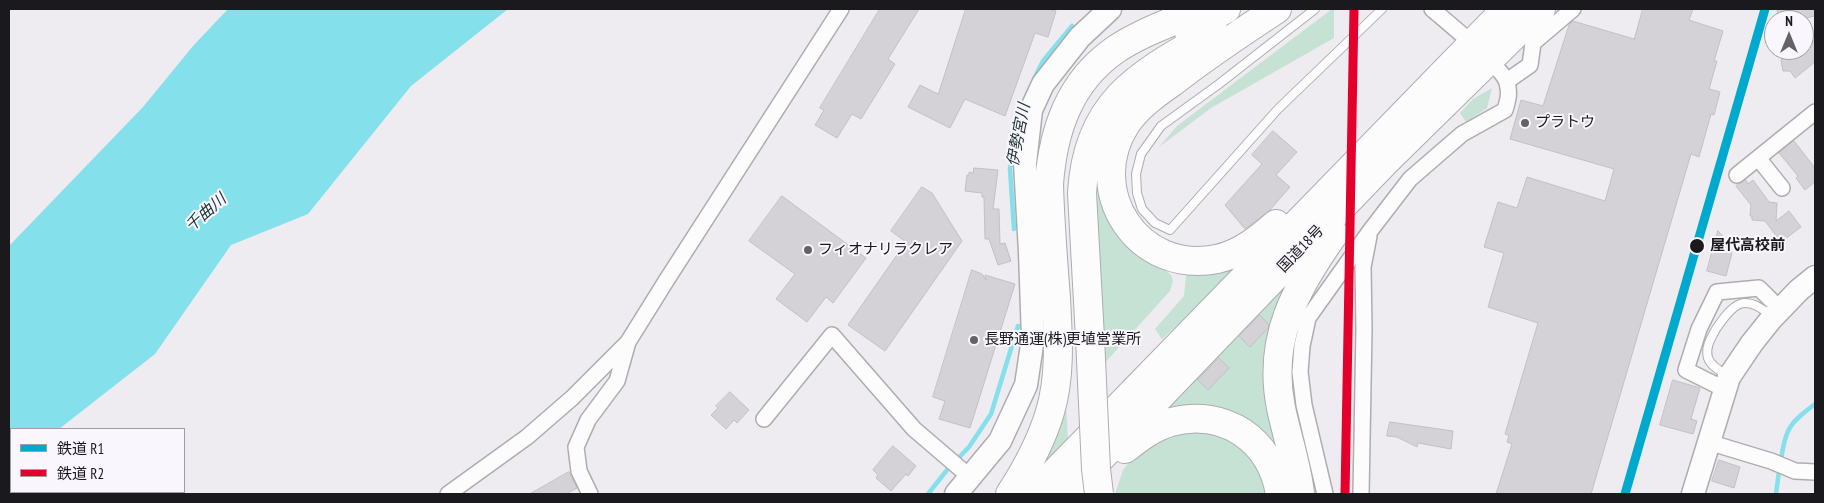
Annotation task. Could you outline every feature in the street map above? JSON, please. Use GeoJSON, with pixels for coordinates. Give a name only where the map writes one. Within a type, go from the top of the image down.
{"type":"FeatureCollection","features":[{"type":"Feature","properties":{"kind":"highway"},"geometry":{"type":"LineString","coordinates":[[1010,494],[1034,453],[1043,432],[1050,411],[1057,373],[1058,329],[1049,184],[1051,161],[1060,122],[1078,88],[1090,73],[1115,50],[1143,35],[1202,9]]}},
{"type":"Feature","properties":{"kind":"highway"},"geometry":{"type":"LineString","coordinates":[[1099,494],[1068,196],[1071,160],[1082,126],[1101,94],[1128,67],[1144,55],[1226,9]]}},
{"type":"Feature","properties":{"kind":"highway"},"geometry":{"type":"LineString","coordinates":[[1084,494],[1082,193],[1086,157],[1099,123],[1120,94],[1134,81],[1168,58],[1257,9]]}},
{"type":"Feature","properties":{"kind":"highway"},"geometry":{"type":"LineString","coordinates":[[1277,9],[1197,63],[1150,98],[1126,124],[1117,141],[1112,158],[1111,176],[1113,194],[1118,210],[1137,238],[1152,248],[1184,259],[1209,260],[1234,254],[1267,232],[1393,123]]}},
{"type":"Feature","properties":{"kind":"highway","name":"国道18号"},"geometry":{"type":"LineString","coordinates":[[1066,494],[1384,164],[1480,51],[1506,9]]}},
{"type":"Feature","properties":{"kind":"highway","name":"国道18号"},"geometry":{"type":"LineString","coordinates":[[1034,494],[1393,123],[1480,51],[1541,9]]}},
{"type":"Feature","properties":{"kind":"highway"},"geometry":{"type":"LineString","coordinates":[[1300,494],[1280,406],[1278,387],[1277,367],[1283,327],[1298,290],[1309,272],[1384,164]]}},
{"type":"Feature","properties":{"kind":"highway"},"geometry":{"type":"LineString","coordinates":[[1073,494],[1141,436],[1170,422],[1187,419],[1224,423],[1250,438],[1262,449],[1272,464],[1278,480],[1280,494]]}},
{"type":"Feature","properties":{"kind":"street"},"geometry":{"type":"LineString","coordinates":[[448,494],[527,437],[572,398],[628,342],[841,9]]}},
{"type":"Feature","properties":{"kind":"street"},"geometry":{"type":"LineString","coordinates":[[764,419],[832,335],[914,428],[947,458],[962,480],[1000,441],[1026,385],[1033,338],[1024,163],[1031,110],[1043,84],[1080,38],[1110,9]]}},
{"type":"Feature","properties":{"kind":"street"},"geometry":{"type":"LineString","coordinates":[[1325,494],[1304,405],[1300,372],[1302,346],[1308,318],[1410,179],[1462,134],[1505,110],[1509,95],[1507,81],[1480,51],[1432,9]]}},
{"type":"Feature","properties":{"kind":"street"},"geometry":{"type":"LineString","coordinates":[[1507,81],[1530,65],[1533,42],[1573,9]]}},
{"type":"Feature","properties":{"kind":"street"},"geometry":{"type":"LineString","coordinates":[[1737,175],[1815,112]]}},
{"type":"Feature","properties":{"kind":"street"},"geometry":{"type":"LineString","coordinates":[[1758,158],[1782,188]]}},
{"type":"Feature","properties":{"kind":"street"},"geometry":{"type":"LineString","coordinates":[[1361,494],[1364,328],[1363,267],[1370,231]]}},
{"type":"Feature","properties":{"kind":"street"},"geometry":{"type":"LineString","coordinates":[[1693,494],[1708,442],[1722,381],[1752,343],[1771,309],[1815,277]]}},
{"type":"Feature","properties":{"kind":"street"},"geometry":{"type":"LineString","coordinates":[[1722,381],[1686,370],[1699,330],[1717,292],[1759,288],[1771,309]]}},
{"type":"Feature","properties":{"kind":"street"},"geometry":{"type":"LineString","coordinates":[[590,494],[579,471],[576,448],[588,420],[617,381],[628,342]]}},
{"type":"Feature","properties":{"kind":"street"},"geometry":{"type":"LineString","coordinates":[[1708,442],[1794,470],[1815,472]]}},
{"type":"Feature","properties":{"kind":"lane"},"geometry":{"type":"LineString","coordinates":[[1315,9],[1219,84],[1161,126],[1141,154],[1136,174],[1137,193],[1142,209],[1155,223],[1170,230],[1278,109],[1382,9]]}},
{"type":"Feature","properties":{"kind":"lane"},"geometry":{"type":"LineString","coordinates":[[1722,381],[1708,359],[1707,351],[1708,341],[1728,310],[1736,304],[1747,304],[1763,309],[1771,309]]}},
{"type":"Feature","properties":{"kind":"green space"},"geometry":{"type":"Polygon","coordinates":[[[1334,9],[1334,38],[1211,108],[1159,147],[1177,126],[1334,9]]]}},
{"type":"Feature","properties":{"kind":"green space"},"geometry":{"type":"Polygon","coordinates":[[[1492,88],[1487,108],[1466,122],[1460,113],[1473,99],[1492,88]]]}},
{"type":"Feature","properties":{"kind":"green space"},"geometry":{"type":"Polygon","coordinates":[[[1098,189],[1105,212],[1150,262],[1165,270],[1171,275],[1173,281],[1170,291],[1102,366],[1095,236],[1098,189]]]}},
{"type":"Feature","properties":{"kind":"green space"},"geometry":{"type":"Polygon","coordinates":[[[1249,252],[1218,287],[1162,339],[1155,329],[1184,296],[1187,266],[1249,252]]]}},
{"type":"Feature","properties":{"kind":"green space"},"geometry":{"type":"Polygon","coordinates":[[[1291,277],[1288,295],[1288,473],[1245,427],[1146,425],[1291,277]]]}},
{"type":"Feature","properties":{"kind":"green space"},"geometry":{"type":"Polygon","coordinates":[[[1065,384],[1068,442],[1029,482],[1065,384]]]}},
{"type":"Feature","properties":{"kind":"green space"},"geometry":{"type":"Polygon","coordinates":[[[1211,431],[1235,441],[1255,459],[1269,494],[1115,494],[1123,470],[1139,450],[1160,435],[1211,431]]]}},
{"type":"Feature","properties":{"kind":"water","name":"千曲川"},"geometry":{"type":"Polygon","coordinates":[[[228,9],[508,9],[411,86],[308,214],[231,245],[155,354],[60,428],[10,428],[10,493],[12,493],[9,494],[9,246],[143,107],[193,46],[228,9]]]}},
{"type":"Feature","properties":{"kind":"building"},"geometry":{"type":"Polygon","coordinates":[[[880,9],[919,9],[888,59],[895,64],[861,119],[852,114],[837,138],[815,125],[824,110],[820,108],[880,9]]]}},
{"type":"Feature","properties":{"kind":"building"},"geometry":{"type":"Polygon","coordinates":[[[966,9],[1048,9],[1056,11],[1048,37],[1035,33],[1005,116],[965,99],[950,128],[908,107],[920,85],[938,94],[966,9]]]}},
{"type":"Feature","properties":{"kind":"building"},"geometry":{"type":"Polygon","coordinates":[[[1643,9],[1693,9],[1689,20],[1723,31],[1714,61],[1717,61],[1709,89],[1720,92],[1714,115],[1711,114],[1699,157],[1691,154],[1591,494],[1496,494],[1512,444],[1507,442],[1509,435],[1505,434],[1538,323],[1488,307],[1504,253],[1484,247],[1498,202],[1517,208],[1527,177],[1605,201],[1614,169],[1510,139],[1521,100],[1543,106],[1569,25],[1573,21],[1634,39],[1643,9]]]}},
{"type":"Feature","properties":{"kind":"building"},"geometry":{"type":"Polygon","coordinates":[[[1815,9],[1815,16],[1814,10],[1777,10],[1815,9]]]}},
{"type":"Feature","properties":{"kind":"building"},"geometry":{"type":"Polygon","coordinates":[[[1814,42],[1815,62],[1795,78],[1790,71],[1783,71],[1781,60],[1814,60],[1814,42]]]}},
{"type":"Feature","properties":{"kind":"building"},"geometry":{"type":"Polygon","coordinates":[[[1273,131],[1297,152],[1276,175],[1290,187],[1269,211],[1245,229],[1225,205],[1262,164],[1252,155],[1273,131]]]}},
{"type":"Feature","properties":{"kind":"building"},"geometry":{"type":"Polygon","coordinates":[[[1794,141],[1815,168],[1815,182],[1805,190],[1796,178],[1798,176],[1779,153],[1794,141]]]}},
{"type":"Feature","properties":{"kind":"building"},"geometry":{"type":"Polygon","coordinates":[[[974,168],[998,170],[993,209],[999,209],[1000,244],[1005,243],[1011,261],[998,265],[989,239],[985,239],[984,197],[982,197],[982,193],[965,191],[967,175],[969,175],[969,172],[973,173],[974,168]]]}},
{"type":"Feature","properties":{"kind":"building"},"geometry":{"type":"Polygon","coordinates":[[[1746,180],[1748,184],[1753,180],[1769,202],[1777,203],[1776,221],[1789,211],[1801,227],[1781,242],[1765,221],[1752,220],[1752,216],[1750,216],[1751,205],[1736,186],[1746,180]]]}},
{"type":"Feature","properties":{"kind":"building"},"geometry":{"type":"Polygon","coordinates":[[[922,187],[932,193],[962,241],[885,351],[848,325],[906,242],[891,231],[922,187]]]}},
{"type":"Feature","properties":{"kind":"building","name":"フィオナリラクレア"},"geometry":{"type":"Polygon","coordinates":[[[782,196],[866,258],[833,303],[826,297],[807,322],[776,299],[795,274],[749,241],[782,196]]]}},
{"type":"Feature","properties":{"kind":"building"},"geometry":{"type":"Polygon","coordinates":[[[1718,231],[1731,245],[1729,252],[1732,253],[1726,276],[1707,271],[1718,231]]]}},
{"type":"Feature","properties":{"kind":"building","name":"長野通運(株)更埴営業所"},"geometry":{"type":"Polygon","coordinates":[[[972,270],[982,274],[986,280],[985,275],[1015,284],[970,428],[939,419],[945,401],[933,397],[972,270]]]}},
{"type":"Feature","properties":{"kind":"building"},"geometry":{"type":"Polygon","coordinates":[[[1260,315],[1269,325],[1250,347],[1239,336],[1260,315]]]}},
{"type":"Feature","properties":{"kind":"building"},"geometry":{"type":"Polygon","coordinates":[[[1219,358],[1229,368],[1208,390],[1198,380],[1219,358]]]}},
{"type":"Feature","properties":{"kind":"building"},"geometry":{"type":"Polygon","coordinates":[[[1673,380],[1700,388],[1691,419],[1697,421],[1693,434],[1660,425],[1673,380]]]}},
{"type":"Feature","properties":{"kind":"building"},"geometry":{"type":"Polygon","coordinates":[[[730,392],[749,410],[737,423],[734,420],[726,429],[711,415],[718,408],[716,406],[730,392]]]}},
{"type":"Feature","properties":{"kind":"building"},"geometry":{"type":"Polygon","coordinates":[[[1390,422],[1453,431],[1451,449],[1418,443],[1417,447],[1397,437],[1387,436],[1390,422]]]}},
{"type":"Feature","properties":{"kind":"building"},"geometry":{"type":"Polygon","coordinates":[[[893,446],[916,466],[891,491],[876,478],[878,475],[873,470],[893,446]]]}},
{"type":"Feature","properties":{"kind":"building"},"geometry":{"type":"Polygon","coordinates":[[[1719,460],[1740,467],[1734,488],[1712,481],[1719,460]]]}},
{"type":"Feature","properties":{"kind":"building"},"geometry":{"type":"Polygon","coordinates":[[[569,472],[577,488],[566,494],[530,494],[569,472]]]}},
{"type":"Feature","properties":{"kind":"waterway","name":"伊勢宮川"},"geometry":{"type":"LineString","coordinates":[[1034,79],[1043,61],[1072,26]]}},
{"type":"Feature","properties":{"kind":"waterway","name":"伊勢宮川"},"geometry":{"type":"LineString","coordinates":[[1014,229],[1010,169],[1019,116]]}},
{"type":"Feature","properties":{"kind":"waterway","name":"伊勢宮川"},"geometry":{"type":"LineString","coordinates":[[928,494],[969,447],[991,414],[1018,326]]}},
{"type":"Feature","properties":{"kind":"waterway"},"geometry":{"type":"LineString","coordinates":[[1781,461],[1784,441],[1790,427],[1815,404]]}},
{"type":"Feature","properties":{"kind":"waterway"},"geometry":{"type":"LineString","coordinates":[[1776,494],[1779,471]]}},
{"type":"Feature","properties":{"kind":"rail line","name":"R2"},"geometry":{"type":"LineString","coordinates":[[1345,494],[1354,9]]}},
{"type":"Feature","properties":{"kind":"rail line","name":"R1"},"geometry":{"type":"LineString","coordinates":[[1625,494],[1765,9]]}},
{"type":"Feature","properties":{"kind":"place","name":"プラトウ"},"geometry":{"type":"Point","coordinates":[1525,123]}},
{"type":"Feature","properties":{"kind":"place","name":"屋代高校前"},"geometry":{"type":"Point","coordinates":[1697,246]}},
{"type":"Feature","properties":{"kind":"place","name":"フィオナリラクレア"},"geometry":{"type":"Point","coordinates":[808,250]}},
{"type":"Feature","properties":{"kind":"place","name":"長野通運(株)更埴営業所"},"geometry":{"type":"Point","coordinates":[974,340]}}]}
